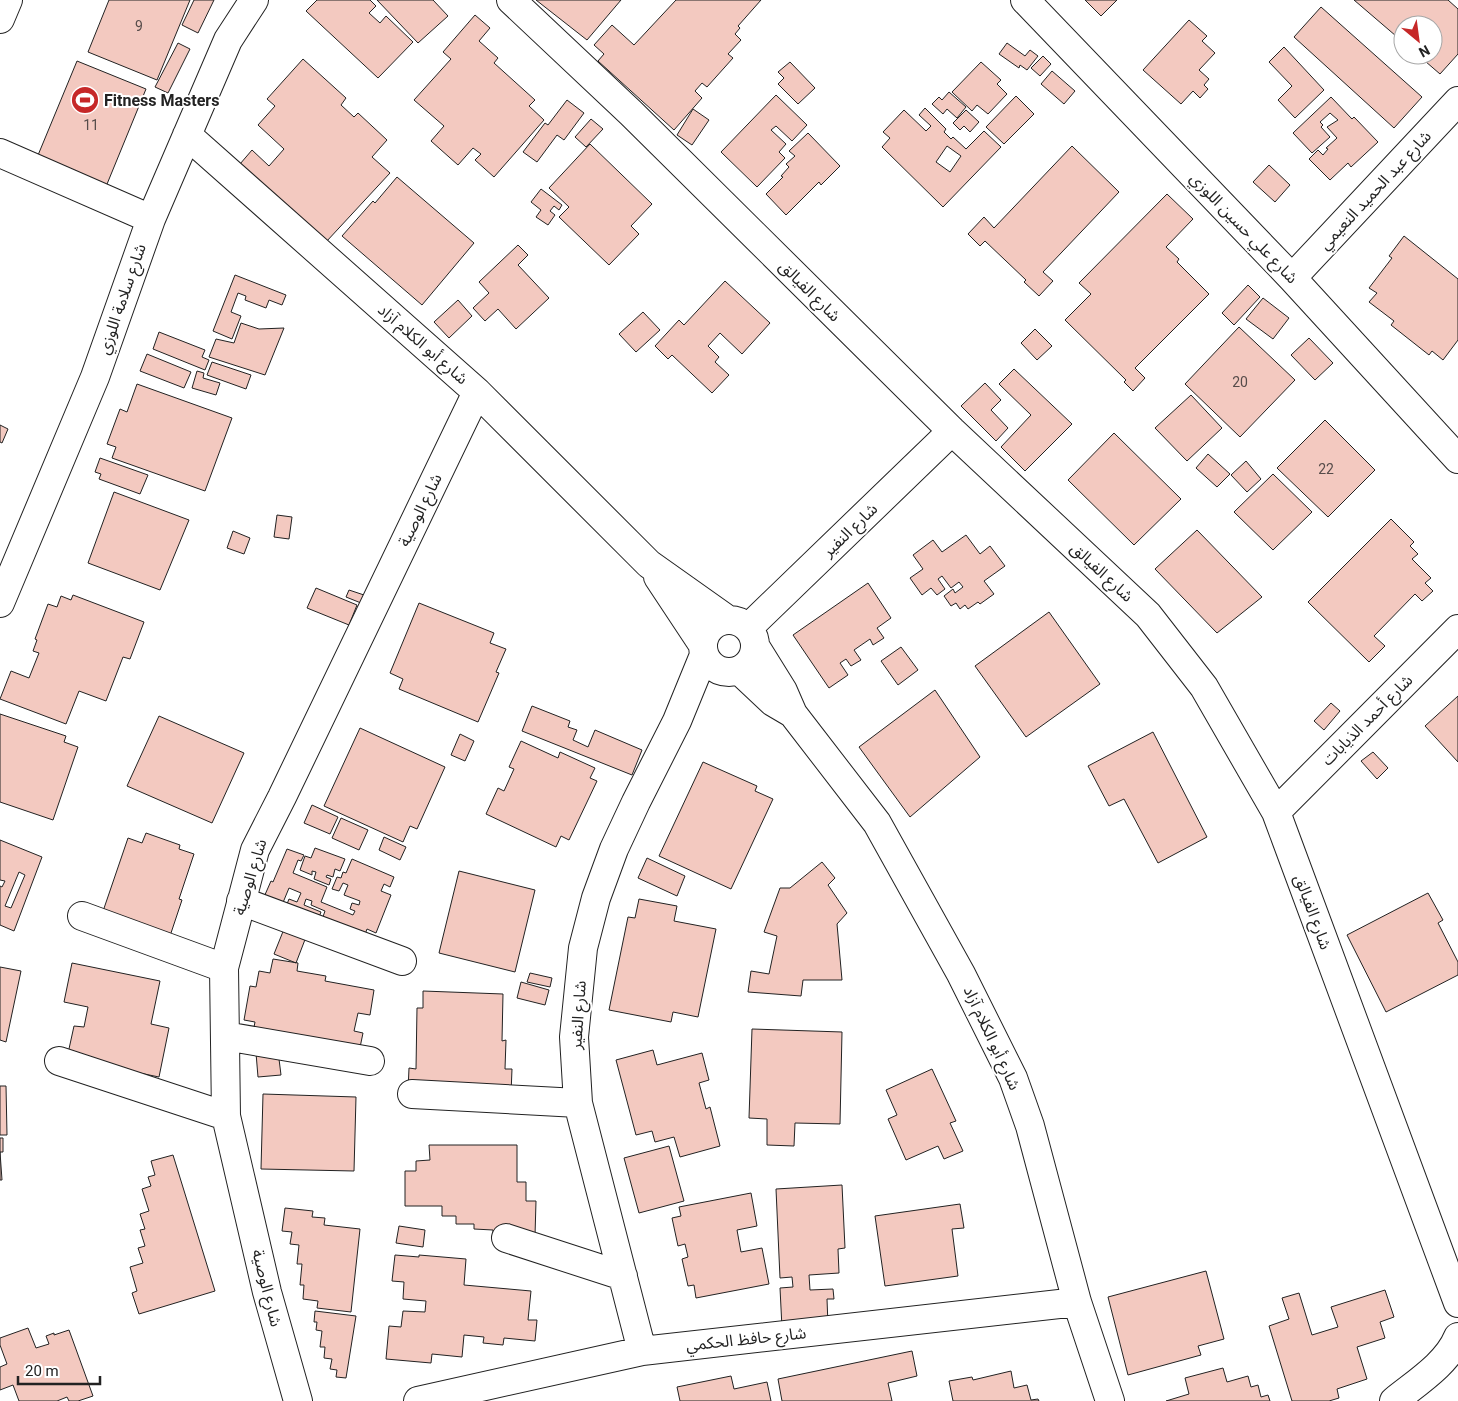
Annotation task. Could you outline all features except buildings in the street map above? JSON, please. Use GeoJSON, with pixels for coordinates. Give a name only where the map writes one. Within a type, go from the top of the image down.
{"type":"FeatureCollection","features":[{"type":"Feature","properties":{"kind":"street"},"geometry":{"type":"LineString","coordinates":[[0,19],[8,0]]}},
{"type":"Feature","properties":{"kind":"street","name":"شارع سلامة اللوزي"},"geometry":{"type":"LineString","coordinates":[[0,603],[95,377],[151,219],[228,40],[254,0]]}},
{"type":"Feature","properties":{"kind":"street","name":"شارع الفيالق"},"geometry":{"type":"LineString","coordinates":[[511,0],[631,113],[952,431],[1148,615],[1204,687],[1276,812],[1458,1303]]}},
{"type":"Feature","properties":{"kind":"street","name":"شارع علي حسين اللوزي"},"geometry":{"type":"LineString","coordinates":[[1026,0],[1292,278],[1458,459]]}},
{"type":"Feature","properties":{"kind":"street","name":"شارع عبد الحميد النعيمي"},"geometry":{"type":"LineString","coordinates":[[1292,278],[1458,101]]}},
{"type":"Feature","properties":{"kind":"street","name":"شارع أبو الكلام آزاد"},"geometry":{"type":"LineString","coordinates":[[187,135],[477,392],[649,564],[744,631],[783,691],[793,714],[877,823],[961,974],[1013,1078],[1030,1126],[1077,1302],[1110,1401]]}},
{"type":"Feature","properties":{"kind":"street"},"geometry":{"type":"LineString","coordinates":[[0,154],[151,219]]}},
{"type":"Feature","properties":{"kind":"street","name":"شارع الوصية"},"geometry":{"type":"LineString","coordinates":[[298,1401],[267,1292],[226,1116],[224,968],[255,850],[287,788],[477,392]]}},
{"type":"Feature","properties":{"kind":"street","name":"شارع النفير"},"geometry":{"type":"LineString","coordinates":[[744,631],[952,431]]}},
{"type":"Feature","properties":{"kind":"street","name":"شارع أبو الكلام آزاد"},"geometry":{"type":"LineString","coordinates":[[649,564],[704,650]]}},
{"type":"Feature","properties":{"kind":"street"},"geometry":{"type":"LineString","coordinates":[[718,622],[744,631],[753,656],[747,664],[734,671],[718,670],[710,664],[704,650],[705,636],[710,627],[718,622]]}},
{"type":"Feature","properties":{"kind":"street","name":"شارع أحمد الذيابات"},"geometry":{"type":"LineString","coordinates":[[1276,812],[1458,629]]}},
{"type":"Feature","properties":{"kind":"street","name":"شارع النفير"},"geometry":{"type":"LineString","coordinates":[[642,1351],[578,1103],[574,1037],[583,948],[596,898],[614,849],[677,721],[704,650]]}},
{"type":"Feature","properties":{"kind":"street","name":"شارع أبو الكلام آزاد"},"geometry":{"type":"LineString","coordinates":[[734,671],[773,702],[793,714]]}},
{"type":"Feature","properties":{"kind":"street","name":"شارع النفير"},"geometry":{"type":"LineString","coordinates":[[677,721],[734,671]]}},
{"type":"Feature","properties":{"kind":"street"},"geometry":{"type":"LineString","coordinates":[[241,901],[402,960]]}},
{"type":"Feature","properties":{"kind":"street"},"geometry":{"type":"LineString","coordinates":[[82,916],[224,968]]}},
{"type":"Feature","properties":{"kind":"street"},"geometry":{"type":"LineString","coordinates":[[225,1036],[370,1061]]}},
{"type":"Feature","properties":{"kind":"street"},"geometry":{"type":"LineString","coordinates":[[59,1061],[226,1116]]}},
{"type":"Feature","properties":{"kind":"street"},"geometry":{"type":"LineString","coordinates":[[412,1094],[578,1103]]}},
{"type":"Feature","properties":{"kind":"street"},"geometry":{"type":"LineString","coordinates":[[506,1238],[623,1276]]}},
{"type":"Feature","properties":{"kind":"street","name":"شارع حافظ الحكمي"},"geometry":{"type":"LineString","coordinates":[[418,1401],[642,1351],[1077,1302]]}},
{"type":"Feature","properties":{"kind":"street"},"geometry":{"type":"LineString","coordinates":[[1394,1401],[1433,1369],[1453,1349],[1458,1338]]}},
{"type":"Feature","properties":{"kind":"place","name":"Fitness Masters"},"geometry":{"type":"Point","coordinates":[85,100]}}]}
